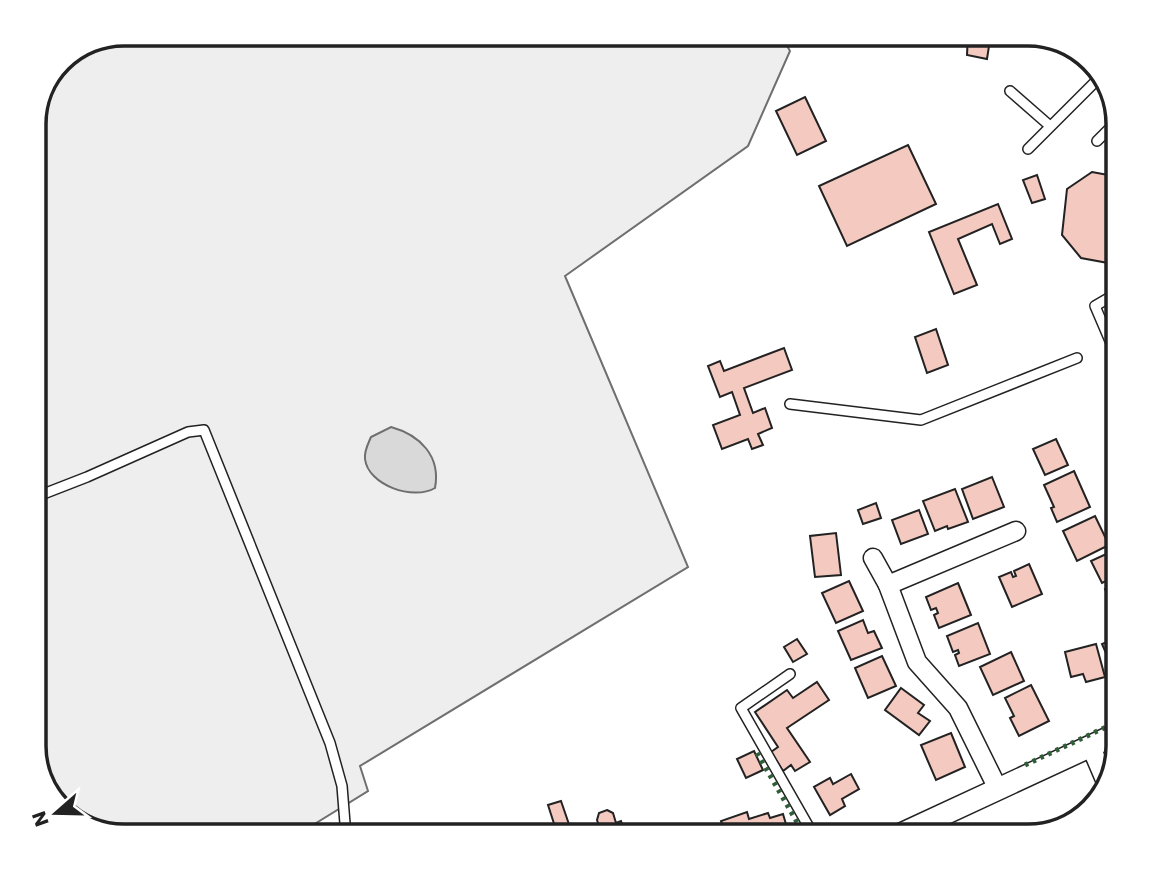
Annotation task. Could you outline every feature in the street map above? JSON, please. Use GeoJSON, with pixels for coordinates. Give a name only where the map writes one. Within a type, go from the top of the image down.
{"type":"FeatureCollection","features":[{"type":"Feature","properties":{"kind":"street"},"geometry":{"type":"LineString","coordinates":[[888,584],[1016,531]]}},
{"type":"Feature","properties":{"kind":"street"},"geometry":{"type":"LineString","coordinates":[[873,558],[888,584],[917,662],[958,708],[998,789]]}},
{"type":"Feature","properties":{"kind":"street"},"geometry":{"type":"LineString","coordinates":[[923,824],[1106,740]]}},
{"type":"Feature","properties":{"kind":"street"},"geometry":{"type":"LineString","coordinates":[[1091,747],[1102,772]]}},
{"type":"Feature","properties":{"kind":"lane"},"geometry":{"type":"LineString","coordinates":[[1028,149],[1094,83]]}},
{"type":"Feature","properties":{"kind":"lane"},"geometry":{"type":"LineString","coordinates":[[1010,91],[1050,126]]}},
{"type":"Feature","properties":{"kind":"lane"},"geometry":{"type":"LineString","coordinates":[[1097,141],[1106,132]]}},
{"type":"Feature","properties":{"kind":"lane"},"geometry":{"type":"LineString","coordinates":[[1106,300],[1095,306],[1106,332]]}},
{"type":"Feature","properties":{"kind":"lane"},"geometry":{"type":"LineString","coordinates":[[790,404],[920,420],[1077,358]]}},
{"type":"Feature","properties":{"kind":"lane"},"geometry":{"type":"LineString","coordinates":[[46,493],[188,432],[204,430],[330,743],[342,786],[345,824]]}},
{"type":"Feature","properties":{"kind":"lane"},"geometry":{"type":"LineString","coordinates":[[790,674],[741,708],[807,824]]}},
{"type":"Feature","properties":{"kind":"shaded area"},"geometry":{"type":"Polygon","coordinates":[[[123,46],[787,46],[790,51],[748,146],[565,276],[688,567],[360,766],[368,791],[314,824],[113,823],[91,816],[91,778],[53,778],[46,751],[46,118],[48,103],[59,80],[68,68],[94,51],[123,46]]]}},
{"type":"Feature","properties":{"kind":"shaded area"},"geometry":{"type":"Polygon","coordinates":[[[391,427],[411,435],[426,448],[435,466],[435,488],[415,493],[393,488],[374,476],[368,468],[365,453],[371,437],[391,427]]]}},
{"type":"Feature","properties":{"kind":"building"},"geometry":{"type":"Polygon","coordinates":[[[967,46],[989,46],[987,59],[967,55],[967,46]]]}},
{"type":"Feature","properties":{"kind":"building"},"geometry":{"type":"Polygon","coordinates":[[[805,97],[826,141],[797,155],[776,111],[805,97]]]}},
{"type":"Feature","properties":{"kind":"building"},"geometry":{"type":"Polygon","coordinates":[[[908,145],[936,204],[847,246],[819,186],[908,145]]]}},
{"type":"Feature","properties":{"kind":"building"},"geometry":{"type":"Polygon","coordinates":[[[1092,172],[1106,175],[1106,263],[1081,258],[1062,235],[1067,189],[1092,172]]]}},
{"type":"Feature","properties":{"kind":"building"},"geometry":{"type":"Polygon","coordinates":[[[1037,175],[1045,199],[1032,203],[1023,180],[1037,175]]]}},
{"type":"Feature","properties":{"kind":"building"},"geometry":{"type":"Polygon","coordinates":[[[998,204],[1012,239],[1000,244],[992,224],[958,239],[977,285],[954,294],[929,232],[998,204]]]}},
{"type":"Feature","properties":{"kind":"building"},"geometry":{"type":"Polygon","coordinates":[[[936,329],[948,365],[927,373],[915,337],[936,329]]]}},
{"type":"Feature","properties":{"kind":"building"},"geometry":{"type":"Polygon","coordinates":[[[784,348],[792,370],[744,388],[753,413],[765,408],[772,428],[758,434],[763,445],[752,449],[748,439],[722,449],[713,425],[740,415],[732,392],[720,397],[708,366],[720,361],[724,371],[784,348]]]}},
{"type":"Feature","properties":{"kind":"building"},"geometry":{"type":"Polygon","coordinates":[[[1056,439],[1068,465],[1045,475],[1033,449],[1056,439]]]}},
{"type":"Feature","properties":{"kind":"building"},"geometry":{"type":"Polygon","coordinates":[[[1074,471],[1090,507],[1057,522],[1051,508],[1054,507],[1044,485],[1074,471]]]}},
{"type":"Feature","properties":{"kind":"building"},"geometry":{"type":"Polygon","coordinates":[[[992,477],[1004,507],[973,519],[962,489],[992,477]]]}},
{"type":"Feature","properties":{"kind":"building"},"geometry":{"type":"Polygon","coordinates":[[[955,489],[968,522],[935,531],[923,501],[955,489]]]}},
{"type":"Feature","properties":{"kind":"building"},"geometry":{"type":"Polygon","coordinates":[[[876,503],[881,518],[863,524],[858,510],[876,503]]]}},
{"type":"Feature","properties":{"kind":"building"},"geometry":{"type":"Polygon","coordinates":[[[919,510],[928,534],[901,544],[892,520],[919,510]]]}},
{"type":"Feature","properties":{"kind":"building"},"geometry":{"type":"Polygon","coordinates":[[[1095,516],[1106,539],[1106,546],[1077,561],[1063,531],[1095,516]]]}},
{"type":"Feature","properties":{"kind":"building"},"geometry":{"type":"Polygon","coordinates":[[[836,533],[841,575],[815,577],[810,536],[836,533]]]}},
{"type":"Feature","properties":{"kind":"building"},"geometry":{"type":"Polygon","coordinates":[[[1106,554],[1106,581],[1102,583],[1091,561],[1106,554]]]}},
{"type":"Feature","properties":{"kind":"building"},"geometry":{"type":"Polygon","coordinates":[[[1029,564],[1042,594],[1012,607],[999,577],[1011,572],[1013,577],[1016,576],[1014,571],[1029,564]]]}},
{"type":"Feature","properties":{"kind":"building"},"geometry":{"type":"Polygon","coordinates":[[[849,581],[863,611],[836,623],[822,593],[849,581]]]}},
{"type":"Feature","properties":{"kind":"building"},"geometry":{"type":"Polygon","coordinates":[[[958,583],[971,615],[939,628],[934,615],[938,613],[936,608],[931,610],[926,597],[958,583]]]}},
{"type":"Feature","properties":{"kind":"building"},"geometry":{"type":"Polygon","coordinates":[[[863,620],[868,633],[874,631],[882,648],[851,660],[838,631],[863,620]]]}},
{"type":"Feature","properties":{"kind":"building"},"geometry":{"type":"Polygon","coordinates":[[[978,623],[990,654],[959,666],[955,655],[959,653],[958,650],[953,652],[947,636],[978,623]]]}},
{"type":"Feature","properties":{"kind":"building"},"geometry":{"type":"Polygon","coordinates":[[[797,639],[807,654],[793,662],[784,647],[797,639]]]}},
{"type":"Feature","properties":{"kind":"building"},"geometry":{"type":"Polygon","coordinates":[[[1096,644],[1105,677],[1086,682],[1083,674],[1071,677],[1065,652],[1096,644]]]}},
{"type":"Feature","properties":{"kind":"building"},"geometry":{"type":"Polygon","coordinates":[[[1011,652],[1024,681],[993,695],[980,667],[1011,652]]]}},
{"type":"Feature","properties":{"kind":"building"},"geometry":{"type":"Polygon","coordinates":[[[882,656],[896,686],[868,698],[855,668],[882,656]]]}},
{"type":"Feature","properties":{"kind":"building"},"geometry":{"type":"Polygon","coordinates":[[[817,682],[829,700],[787,728],[810,762],[795,771],[791,765],[783,771],[771,752],[778,747],[755,712],[787,690],[793,698],[817,682]]]}},
{"type":"Feature","properties":{"kind":"building"},"geometry":{"type":"Polygon","coordinates":[[[1031,685],[1049,721],[1019,736],[1010,718],[1014,716],[1005,698],[1031,685]]]}},
{"type":"Feature","properties":{"kind":"building"},"geometry":{"type":"Polygon","coordinates":[[[901,688],[924,705],[918,713],[930,721],[919,735],[885,710],[901,688]]]}},
{"type":"Feature","properties":{"kind":"building"},"geometry":{"type":"Polygon","coordinates":[[[951,733],[965,767],[936,780],[921,745],[951,733]]]}},
{"type":"Feature","properties":{"kind":"building"},"geometry":{"type":"Polygon","coordinates":[[[754,751],[763,770],[746,778],[737,759],[754,751]]]}},
{"type":"Feature","properties":{"kind":"building"},"geometry":{"type":"Polygon","coordinates":[[[851,774],[859,789],[842,799],[845,806],[830,815],[814,787],[830,778],[833,784],[851,774]]]}},
{"type":"Feature","properties":{"kind":"building"},"geometry":{"type":"Polygon","coordinates":[[[561,801],[569,824],[554,824],[548,805],[561,801]]]}},
{"type":"Feature","properties":{"kind":"building"},"geometry":{"type":"Polygon","coordinates":[[[607,810],[613,813],[616,823],[621,821],[622,824],[598,824],[599,813],[607,810]]]}},
{"type":"Feature","properties":{"kind":"building"},"geometry":{"type":"Polygon","coordinates":[[[747,812],[749,819],[768,813],[770,818],[783,814],[786,824],[722,824],[721,821],[747,812]]]}},
{"type":"Feature","properties":{"kind":"hedge"},"geometry":{"type":"LineString","coordinates":[[1025,765],[1106,727]]}},
{"type":"Feature","properties":{"kind":"hedge"},"geometry":{"type":"LineString","coordinates":[[757,753],[798,824]]}}]}
